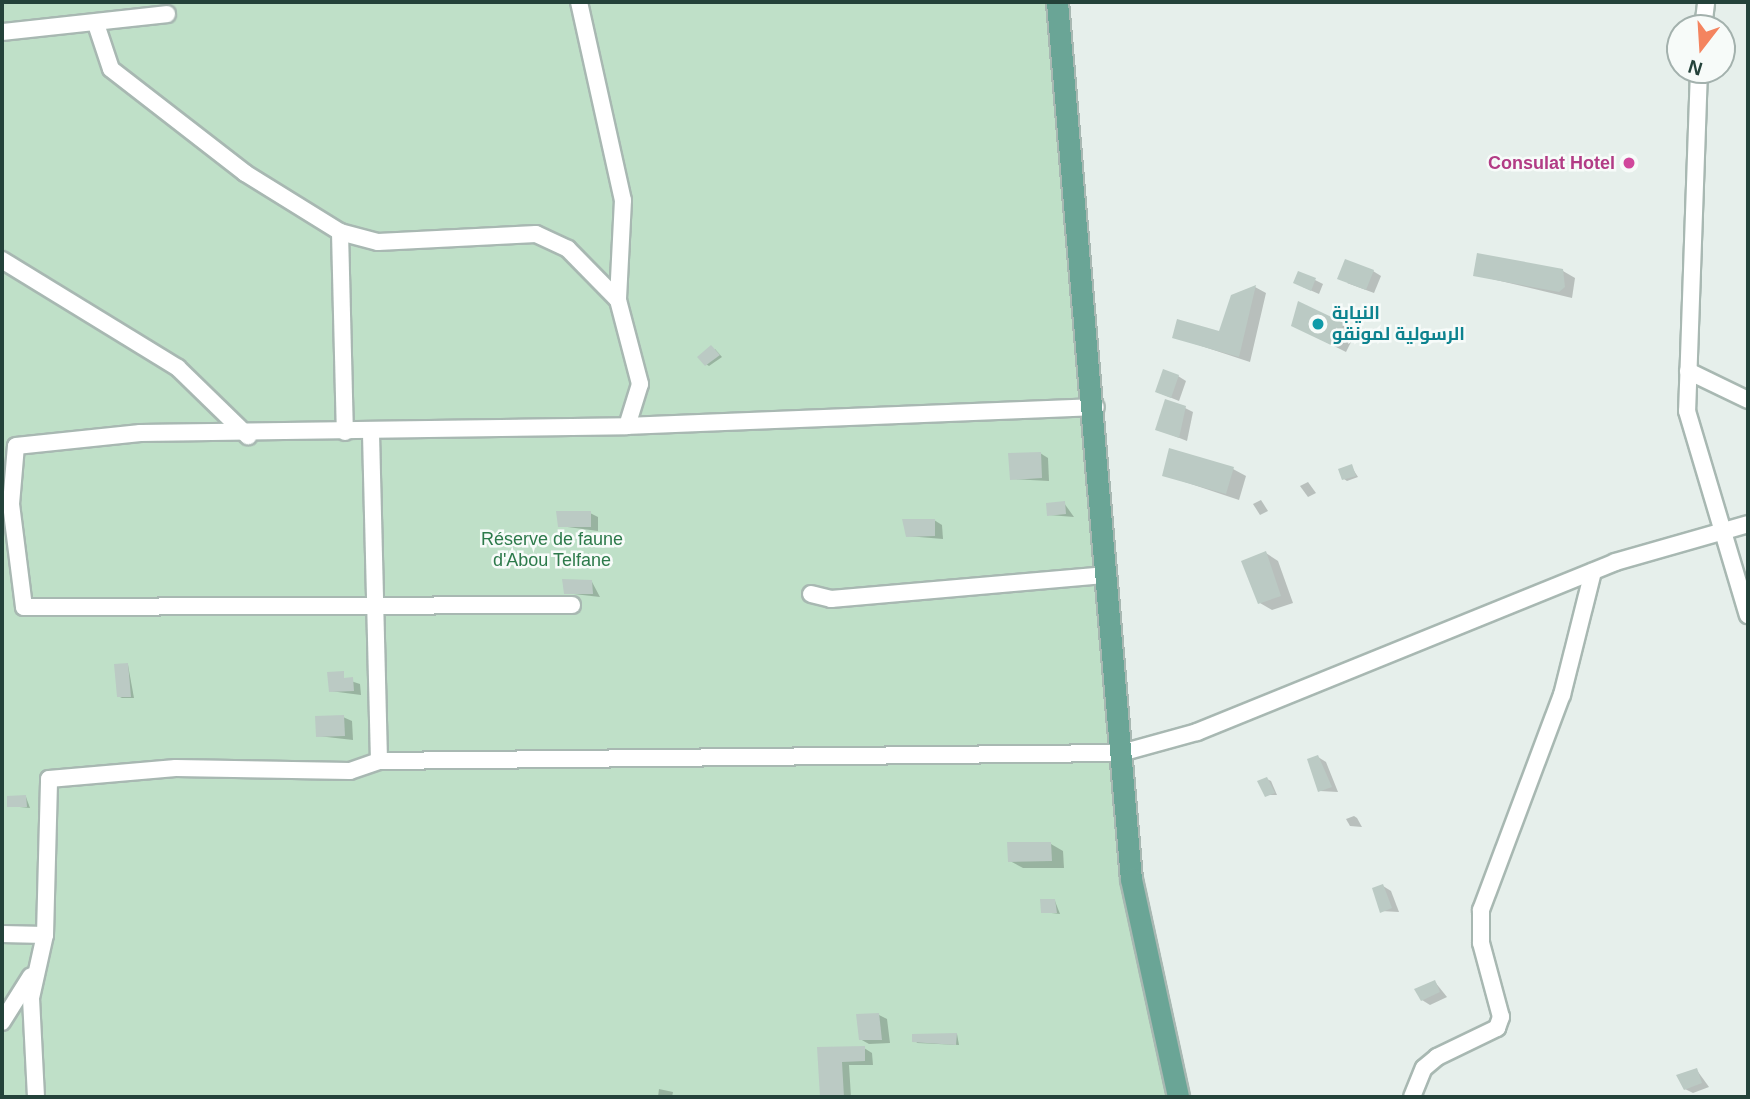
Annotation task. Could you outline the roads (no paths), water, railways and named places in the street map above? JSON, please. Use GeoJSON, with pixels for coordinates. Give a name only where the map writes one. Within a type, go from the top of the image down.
{"type":"FeatureCollection","features":[{"type":"Feature","properties":{"kind":"main road"},"geometry":{"type":"LineString","coordinates":[[1057,2],[1096,407],[1107,575],[1135,906],[1178,1097]]}},
{"type":"Feature","properties":{"kind":"street"},"geometry":{"type":"LineString","coordinates":[[579,2],[623,200],[618,300],[640,384],[627,426]]}},
{"type":"Feature","properties":{"kind":"street"},"geometry":{"type":"LineString","coordinates":[[2,32],[96,24],[167,14]]}},
{"type":"Feature","properties":{"kind":"street"},"geometry":{"type":"LineString","coordinates":[[96,24],[111,69],[245,173],[340,232],[378,242],[536,234],[568,249],[618,300]]}},
{"type":"Feature","properties":{"kind":"street"},"geometry":{"type":"LineString","coordinates":[[1698,84],[1687,411],[1748,615]]}},
{"type":"Feature","properties":{"kind":"street"},"geometry":{"type":"LineString","coordinates":[[340,232],[345,432]]}},
{"type":"Feature","properties":{"kind":"street"},"geometry":{"type":"LineString","coordinates":[[2,260],[178,368],[248,436]]}},
{"type":"Feature","properties":{"kind":"street"},"geometry":{"type":"LineString","coordinates":[[1688,371],[1748,400]]}},
{"type":"Feature","properties":{"kind":"street"},"geometry":{"type":"LineString","coordinates":[[572,605],[371,607],[254,601],[24,607],[5,508],[16,446],[140,433],[248,436],[371,433],[627,426],[1096,407]]}},
{"type":"Feature","properties":{"kind":"street"},"geometry":{"type":"LineString","coordinates":[[371,433],[371,607],[379,761]]}},
{"type":"Feature","properties":{"kind":"street"},"geometry":{"type":"LineString","coordinates":[[2,1022],[33,974],[45,935],[49,779],[176,768],[350,771],[379,761],[1121,753],[1197,732],[1675,541],[1726,535],[1748,524]]}},
{"type":"Feature","properties":{"kind":"street"},"geometry":{"type":"LineString","coordinates":[[1412,1097],[1424,1068],[1437,1057],[1497,1028],[1501,1017],[1481,943],[1482,911],[1562,695],[1593,572]]}},
{"type":"Feature","properties":{"kind":"street"},"geometry":{"type":"LineString","coordinates":[[811,594],[831,599],[1107,575]]}},
{"type":"Feature","properties":{"kind":"street"},"geometry":{"type":"LineString","coordinates":[[2,934],[45,935]]}},
{"type":"Feature","properties":{"kind":"street"},"geometry":{"type":"LineString","coordinates":[[33,974],[36,1097]]}},
{"type":"Feature","properties":{"kind":"place","name":"Consulat Hotel"},"geometry":{"type":"Point","coordinates":[1629,163]}},
{"type":"Feature","properties":{"kind":"place","name":"النيابة الرسولية لمونقو"},"geometry":{"type":"Point","coordinates":[1318,324]}},
{"type":"Feature","properties":{"kind":"park label","name":"Réserve de faune d'Abou Telfane"},"geometry":{"type":"Point","coordinates":[552,550]}}]}
